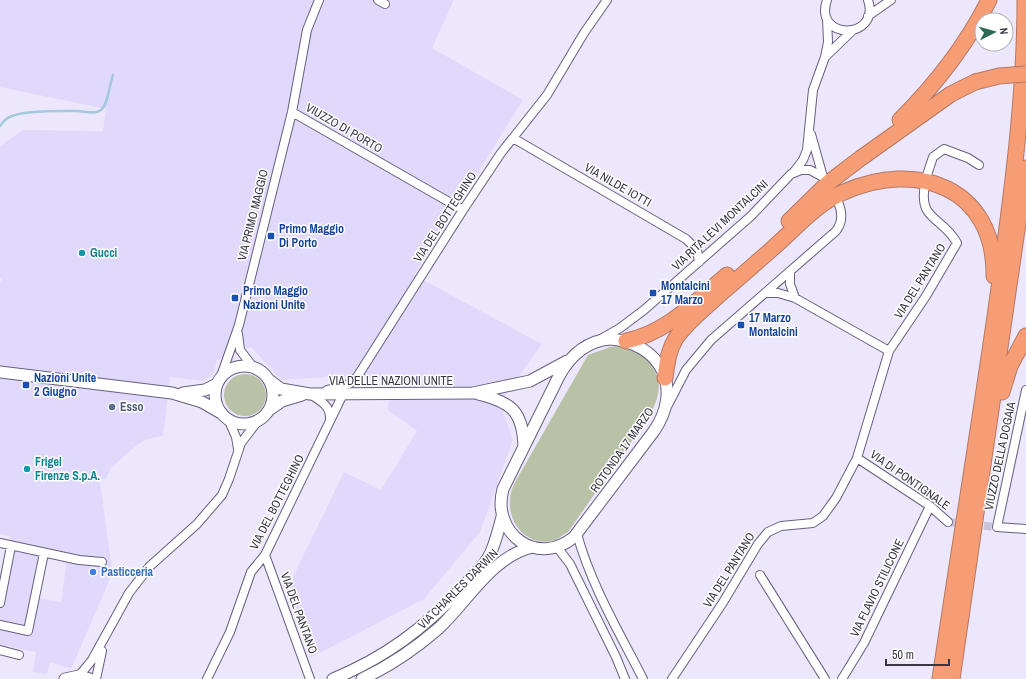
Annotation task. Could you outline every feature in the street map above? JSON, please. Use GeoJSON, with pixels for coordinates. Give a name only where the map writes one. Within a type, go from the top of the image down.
{"type":"FeatureCollection","features":[{"type":"Feature","properties":{"kind":"highway"},"geometry":{"type":"LineString","coordinates":[[861,158],[922,98],[953,60],[975,28],[989,0]]}},
{"type":"Feature","properties":{"kind":"highway"},"geometry":{"type":"LineString","coordinates":[[940,679],[992,338],[1014,182],[1022,97],[1025,0]]}},
{"type":"Feature","properties":{"kind":"highway"},"geometry":{"type":"LineString","coordinates":[[626,341],[649,335],[666,325],[775,233],[828,183],[938,103],[995,76],[1026,74]]}},
{"type":"Feature","properties":{"kind":"highway"},"geometry":{"type":"LineString","coordinates":[[810,216],[837,187],[910,128],[977,85],[1000,81],[1026,80]]}},
{"type":"Feature","properties":{"kind":"highway"},"geometry":{"type":"LineString","coordinates":[[952,679],[990,425],[1026,168]]}},
{"type":"Feature","properties":{"kind":"highway"},"geometry":{"type":"LineString","coordinates":[[665,378],[670,351],[676,339],[687,325],[810,216],[842,192],[882,181],[919,179],[938,184],[955,193],[978,216],[987,231],[992,247],[994,268],[992,338]]}},
{"type":"Feature","properties":{"kind":"highway"},"geometry":{"type":"LineString","coordinates":[[990,425],[1010,366],[1026,336]]}},
{"type":"Feature","properties":{"kind":"main road","name":"ROTONDA 17 MARZO"},"geometry":{"type":"LineString","coordinates":[[502,518],[501,501],[503,489],[569,360],[582,348],[596,341],[626,341],[640,346],[653,357],[660,366],[665,378],[668,394],[665,412],[654,431],[577,534],[568,542],[557,547]]}},
{"type":"Feature","properties":{"kind":"main road","name":"VIA DELLE NAZIONI UNITE"},"geometry":{"type":"LineString","coordinates":[[269,410],[289,398],[309,394],[473,393],[530,381],[569,360]]}},
{"type":"Feature","properties":{"kind":"main road"},"geometry":{"type":"LineString","coordinates":[[0,372],[172,393],[197,392],[219,382],[233,368],[243,366],[253,367],[262,372],[269,380],[273,393],[269,410],[257,422],[240,424],[202,402],[172,393]]}},
{"type":"Feature","properties":{"kind":"main road","name":"VIA DELLE NAZIONI UNITE"},"geometry":{"type":"LineString","coordinates":[[269,380],[281,388],[309,394]]}},
{"type":"Feature","properties":{"kind":"main road"},"geometry":{"type":"LineString","coordinates":[[219,382],[215,399],[225,416]]}},
{"type":"Feature","properties":{"kind":"main road","name":"VIA DELLE NAZIONI UNITE"},"geometry":{"type":"LineString","coordinates":[[473,393],[502,401],[514,410],[521,425],[524,449]]}},
{"type":"Feature","properties":{"kind":"main road"},"geometry":{"type":"LineString","coordinates":[[502,518],[512,534],[520,541],[533,547],[557,547]]}},
{"type":"Feature","properties":{"kind":"main road","name":"VIA CHARLES DARWIN"},"geometry":{"type":"LineString","coordinates":[[333,679],[386,654],[434,617],[484,563],[491,553],[502,518]]}},
{"type":"Feature","properties":{"kind":"main road","name":"VIA CHARLES DARWIN"},"geometry":{"type":"LineString","coordinates":[[362,679],[396,660],[433,633],[490,572],[508,557],[522,550],[533,547]]}},
{"type":"Feature","properties":{"kind":"main road"},"geometry":{"type":"LineString","coordinates":[[65,679],[79,676],[90,679]]}},
{"type":"Feature","properties":{"kind":"street","name":"VIUZZO DI PORTO"},"geometry":{"type":"LineString","coordinates":[[319,0],[307,30],[292,112],[463,210]]}},
{"type":"Feature","properties":{"kind":"street","name":"VIA DEL BOTTEGHINO"},"geometry":{"type":"LineString","coordinates":[[309,394],[345,386],[357,377],[463,210],[512,138],[547,95],[584,32],[607,0]]}},
{"type":"Feature","properties":{"kind":"street"},"geometry":{"type":"LineString","coordinates":[[791,174],[801,170],[810,170],[823,177],[810,130],[810,115],[813,90],[825,57],[828,38],[825,8],[826,0]]}},
{"type":"Feature","properties":{"kind":"street"},"geometry":{"type":"LineString","coordinates":[[868,0],[868,16]]}},
{"type":"Feature","properties":{"kind":"street"},"geometry":{"type":"LineString","coordinates":[[825,57],[852,30],[862,25],[868,16],[891,0]]}},
{"type":"Feature","properties":{"kind":"street"},"geometry":{"type":"LineString","coordinates":[[827,19],[838,29],[852,30]]}},
{"type":"Feature","properties":{"kind":"street","name":"VIA PRIMO MAGGIO"},"geometry":{"type":"LineString","coordinates":[[219,382],[239,325],[292,112]]}},
{"type":"Feature","properties":{"kind":"street","name":"VIA RITA LEVI MONTALCINI"},"geometry":{"type":"LineString","coordinates":[[596,341],[637,316],[700,262],[750,216],[791,174],[805,156],[810,130]]}},
{"type":"Feature","properties":{"kind":"street","name":"VIA NILDE IOTTI"},"geometry":{"type":"LineString","coordinates":[[512,138],[686,239],[697,250],[700,262]]}},
{"type":"Feature","properties":{"kind":"street"},"geometry":{"type":"LineString","coordinates":[[927,175],[933,157],[944,149],[968,158],[979,165]]}},
{"type":"Feature","properties":{"kind":"street","name":"VIA DEL PANTANO"},"geometry":{"type":"LineString","coordinates":[[672,679],[722,604],[758,544],[768,532],[780,526],[812,523],[823,516],[836,498],[857,458],[889,351],[926,296],[957,243],[941,223],[930,215],[924,206],[923,194],[925,185]]}},
{"type":"Feature","properties":{"kind":"street"},"geometry":{"type":"LineString","coordinates":[[665,412],[680,380],[698,353],[714,337],[838,228],[841,214],[838,202]]}},
{"type":"Feature","properties":{"kind":"street"},"geometry":{"type":"LineString","coordinates":[[790,271],[790,284],[795,298]]}},
{"type":"Feature","properties":{"kind":"street"},"geometry":{"type":"LineString","coordinates":[[765,293],[778,293],[795,298],[889,351]]}},
{"type":"Feature","properties":{"kind":"street","name":"VIA PRIMO MAGGIO"},"geometry":{"type":"LineString","coordinates":[[239,325],[239,347],[244,357],[253,367]]}},
{"type":"Feature","properties":{"kind":"street","name":"VIUZZO DELLA DOGAIA"},"geometry":{"type":"LineString","coordinates":[[1026,390],[997,527],[1026,529]]}},
{"type":"Feature","properties":{"kind":"street"},"geometry":{"type":"LineString","coordinates":[[309,394],[327,406],[330,422]]}},
{"type":"Feature","properties":{"kind":"street","name":"VIA DEL BOTTEGHINO"},"geometry":{"type":"LineString","coordinates":[[207,679],[230,632],[251,572],[264,555],[343,394]]}},
{"type":"Feature","properties":{"kind":"street"},"geometry":{"type":"LineString","coordinates":[[225,416],[236,437],[238,449]]}},
{"type":"Feature","properties":{"kind":"street"},"geometry":{"type":"LineString","coordinates":[[79,676],[92,660],[129,593],[149,567],[194,527],[219,499],[229,479],[238,449],[257,422]]}},
{"type":"Feature","properties":{"kind":"street","name":"VIA DI PONTIGNALE"},"geometry":{"type":"LineString","coordinates":[[857,458],[930,506],[948,522]]}},
{"type":"Feature","properties":{"kind":"street","name":"VIA FLAVIO STILICONE"},"geometry":{"type":"LineString","coordinates":[[842,679],[859,652],[930,506]]}},
{"type":"Feature","properties":{"kind":"street"},"geometry":{"type":"LineString","coordinates":[[577,534],[586,564],[643,679]]}},
{"type":"Feature","properties":{"kind":"street"},"geometry":{"type":"LineString","coordinates":[[0,544],[80,560],[102,562]]}},
{"type":"Feature","properties":{"kind":"street"},"geometry":{"type":"LineString","coordinates":[[0,603],[11,546]]}},
{"type":"Feature","properties":{"kind":"street"},"geometry":{"type":"LineString","coordinates":[[557,547],[570,564],[616,657],[625,679]]}},
{"type":"Feature","properties":{"kind":"street"},"geometry":{"type":"LineString","coordinates":[[0,625],[28,630],[44,553]]}},
{"type":"Feature","properties":{"kind":"street","name":"VIA DEL PANTANO"},"geometry":{"type":"LineString","coordinates":[[264,555],[310,679]]}},
{"type":"Feature","properties":{"kind":"street"},"geometry":{"type":"LineString","coordinates":[[760,575],[825,679]]}},
{"type":"Feature","properties":{"kind":"street"},"geometry":{"type":"LineString","coordinates":[[96,679],[107,634]]}},
{"type":"Feature","properties":{"kind":"street"},"geometry":{"type":"LineString","coordinates":[[0,650],[20,655]]}},
{"type":"Feature","properties":{"kind":"shaded area"},"geometry":{"type":"Polygon","coordinates":[[[0,0],[454,0],[432,48],[523,100],[414,275],[542,344],[500,403],[513,440],[480,532],[424,599],[310,658],[287,589],[344,472],[381,490],[417,431],[388,410],[390,379],[345,376],[282,380],[251,347],[217,360],[214,372],[210,377],[203,381],[170,377],[163,436],[145,440],[133,448],[111,468],[106,479],[100,480],[112,571],[71,669],[50,662],[47,674],[33,672],[36,652],[0,645],[0,589],[10,536],[0,534],[0,283],[2,279],[0,278],[0,146],[23,130],[103,131],[106,109],[0,87],[0,0]],[[49,556],[38,598],[61,602],[66,566],[64,560],[49,556]]]}},
{"type":"Feature","properties":{"kind":"green space"},"geometry":{"type":"Polygon","coordinates":[[[622,346],[632,349],[646,358],[655,371],[658,379],[659,386],[656,402],[650,415],[568,532],[555,540],[546,542],[537,541],[522,532],[513,518],[510,509],[512,488],[588,355],[610,347],[622,346]]]}},
{"type":"Feature","properties":{"kind":"green space"},"geometry":{"type":"Polygon","coordinates":[[[245,374],[260,380],[266,395],[260,410],[245,416],[230,410],[224,395],[230,380],[245,374]]]}},
{"type":"Feature","properties":{"kind":"waterway"},"geometry":{"type":"LineString","coordinates":[[0,126],[8,118],[18,114],[53,111],[93,113],[99,111],[106,103],[113,75]]}},
{"type":"Feature","properties":{"kind":"tunnel"},"geometry":{"type":"LineString","coordinates":[[948,522],[997,527]]}},
{"type":"Feature","properties":{"kind":"place","name":"Primo Maggio Di Porto"},"geometry":{"type":"Point","coordinates":[271,236]}},
{"type":"Feature","properties":{"kind":"place","name":"Gucci"},"geometry":{"type":"Point","coordinates":[82,253]}},
{"type":"Feature","properties":{"kind":"place","name":"Montalcini 17 Marzo"},"geometry":{"type":"Point","coordinates":[653,293]}},
{"type":"Feature","properties":{"kind":"place","name":"Primo Maggio Nazioni Unite"},"geometry":{"type":"Point","coordinates":[235,298]}},
{"type":"Feature","properties":{"kind":"place","name":"17 Marzo Montalcini"},"geometry":{"type":"Point","coordinates":[741,325]}},
{"type":"Feature","properties":{"kind":"place","name":"Nazioni Unite 2 Giugno"},"geometry":{"type":"Point","coordinates":[26,385]}},
{"type":"Feature","properties":{"kind":"place","name":"Esso"},"geometry":{"type":"Point","coordinates":[112,407]}},
{"type":"Feature","properties":{"kind":"place","name":"Frigel Firenze S.p.A."},"geometry":{"type":"Point","coordinates":[27,469]}},
{"type":"Feature","properties":{"kind":"place","name":"Pasticceria"},"geometry":{"type":"Point","coordinates":[93,572]}}]}
